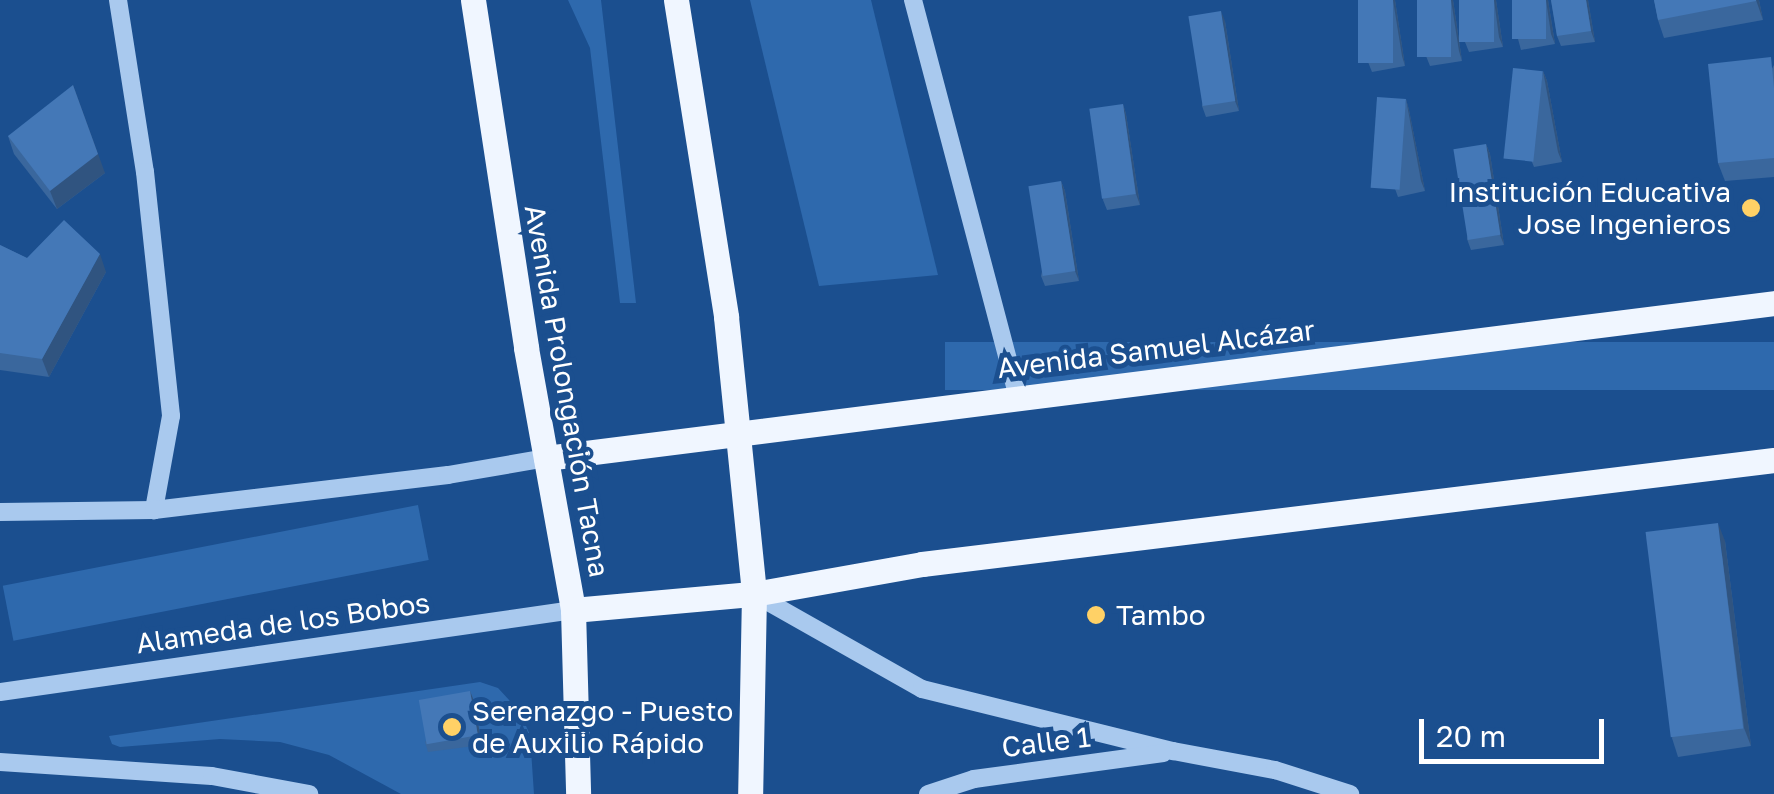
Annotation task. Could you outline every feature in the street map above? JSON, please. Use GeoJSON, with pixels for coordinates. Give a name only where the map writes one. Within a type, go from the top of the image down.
{"type":"FeatureCollection","features":[{"type":"Feature","properties":{"kind":"main road","name":"Avenida Prolongación Tacna"},"geometry":{"type":"LineString","coordinates":[[473,0],[573,610],[578,794]]}},
{"type":"Feature","properties":{"kind":"main road"},"geometry":{"type":"LineString","coordinates":[[676,0],[726,316],[754,594],[750,794]]}},
{"type":"Feature","properties":{"kind":"main road","name":"Avenida Samuel Alcázar"},"geometry":{"type":"LineString","coordinates":[[546,458],[1774,303]]}},
{"type":"Feature","properties":{"kind":"main road"},"geometry":{"type":"LineString","coordinates":[[573,610],[754,594],[922,564],[1774,460]]}},
{"type":"Feature","properties":{"kind":"street"},"geometry":{"type":"LineString","coordinates":[[118,0],[145,172],[171,416],[154,510]]}},
{"type":"Feature","properties":{"kind":"street"},"geometry":{"type":"LineString","coordinates":[[913,0],[1018,397]]}},
{"type":"Feature","properties":{"kind":"street"},"geometry":{"type":"LineString","coordinates":[[0,512],[154,510],[546,458]]}},
{"type":"Feature","properties":{"kind":"street"},"geometry":{"type":"LineString","coordinates":[[754,594],[922,689],[1172,752],[1275,770],[1350,794]]}},
{"type":"Feature","properties":{"kind":"street","name":"Alameda de los Bobos"},"geometry":{"type":"LineString","coordinates":[[0,692],[573,610]]}},
{"type":"Feature","properties":{"kind":"street","name":"Calle 1"},"geometry":{"type":"LineString","coordinates":[[928,794],[974,779],[1172,752]]}},
{"type":"Feature","properties":{"kind":"street"},"geometry":{"type":"LineString","coordinates":[[0,762],[212,776],[308,794]]}},
{"type":"Feature","properties":{"kind":"shaded area"},"geometry":{"type":"Polygon","coordinates":[[[568,0],[601,0],[636,303],[620,303],[590,48],[568,0]]]}},
{"type":"Feature","properties":{"kind":"shaded area"},"geometry":{"type":"Polygon","coordinates":[[[750,0],[871,0],[938,275],[819,286],[750,0]]]}},
{"type":"Feature","properties":{"kind":"shaded area"},"geometry":{"type":"Polygon","coordinates":[[[945,342],[1774,342],[1774,390],[945,390],[945,342]]]}},
{"type":"Feature","properties":{"kind":"shaded area"},"geometry":{"type":"Polygon","coordinates":[[[418,505],[429,560],[13,641],[3,586],[418,505]]]}},
{"type":"Feature","properties":{"kind":"shaded area"},"geometry":{"type":"Polygon","coordinates":[[[480,682],[498,688],[520,712],[530,735],[534,794],[401,794],[329,755],[280,742],[220,739],[120,747],[112,744],[109,736],[480,682]]]}},
{"type":"Feature","properties":{"kind":"building"},"geometry":{"type":"Polygon","coordinates":[[[1358,0],[1393,0],[1393,63],[1358,63],[1358,0]]]}},
{"type":"Feature","properties":{"kind":"building"},"geometry":{"type":"Polygon","coordinates":[[[1417,0],[1451,0],[1451,57],[1417,57],[1417,0]]]}},
{"type":"Feature","properties":{"kind":"building"},"geometry":{"type":"Polygon","coordinates":[[[1459,0],[1494,0],[1494,42],[1459,42],[1459,0]]]}},
{"type":"Feature","properties":{"kind":"building"},"geometry":{"type":"Polygon","coordinates":[[[1512,0],[1546,0],[1546,39],[1512,39],[1512,0]]]}},
{"type":"Feature","properties":{"kind":"building"},"geometry":{"type":"Polygon","coordinates":[[[1551,0],[1586,0],[1591,31],[1557,36],[1551,0]]]}},
{"type":"Feature","properties":{"kind":"building"},"geometry":{"type":"Polygon","coordinates":[[[1654,0],[1756,0],[1756,1],[1658,20],[1654,0]]]}},
{"type":"Feature","properties":{"kind":"building"},"geometry":{"type":"Polygon","coordinates":[[[1221,11],[1235,101],[1203,106],[1188,16],[1221,11]]]}},
{"type":"Feature","properties":{"kind":"building"},"geometry":{"type":"Polygon","coordinates":[[[1771,57],[1774,158],[1718,163],[1708,64],[1771,57]]]}},
{"type":"Feature","properties":{"kind":"building"},"geometry":{"type":"Polygon","coordinates":[[[1513,68],[1543,71],[1533,162],[1503,159],[1513,68]]]}},
{"type":"Feature","properties":{"kind":"building"},"geometry":{"type":"Polygon","coordinates":[[[73,85],[98,154],[50,191],[8,136],[73,85]]]}},
{"type":"Feature","properties":{"kind":"building"},"geometry":{"type":"Polygon","coordinates":[[[1377,97],[1406,99],[1400,190],[1371,188],[1377,97]]]}},
{"type":"Feature","properties":{"kind":"building"},"geometry":{"type":"Polygon","coordinates":[[[1123,104],[1136,194],[1102,199],[1089,109],[1123,104]]]}},
{"type":"Feature","properties":{"kind":"building"},"geometry":{"type":"Polygon","coordinates":[[[1486,144],[1500,235],[1468,240],[1453,149],[1486,144]]]}},
{"type":"Feature","properties":{"kind":"building"},"geometry":{"type":"Polygon","coordinates":[[[1061,181],[1075,271],[1043,276],[1028,186],[1061,181]]]}},
{"type":"Feature","properties":{"kind":"building"},"geometry":{"type":"Polygon","coordinates":[[[64,220],[100,254],[42,359],[0,353],[0,245],[27,258],[64,220]]]}},
{"type":"Feature","properties":{"kind":"building"},"geometry":{"type":"Polygon","coordinates":[[[1718,523],[1743,728],[1671,737],[1646,532],[1718,523]]]}},
{"type":"Feature","properties":{"kind":"building","name":"Serenazgo - Puesto de Auxilio Rápido"},"geometry":{"type":"Polygon","coordinates":[[[470,691],[478,735],[427,744],[419,700],[470,691]]]}},
{"type":"Feature","properties":{"kind":"place","name":"Institución Educativa Jose Ingenieros"},"geometry":{"type":"Point","coordinates":[1751,208]}},
{"type":"Feature","properties":{"kind":"place","name":"Tambo"},"geometry":{"type":"Point","coordinates":[1096,615]}},
{"type":"Feature","properties":{"kind":"place","name":"Serenazgo - Puesto de Auxilio Rápido"},"geometry":{"type":"Point","coordinates":[452,727]}}]}
